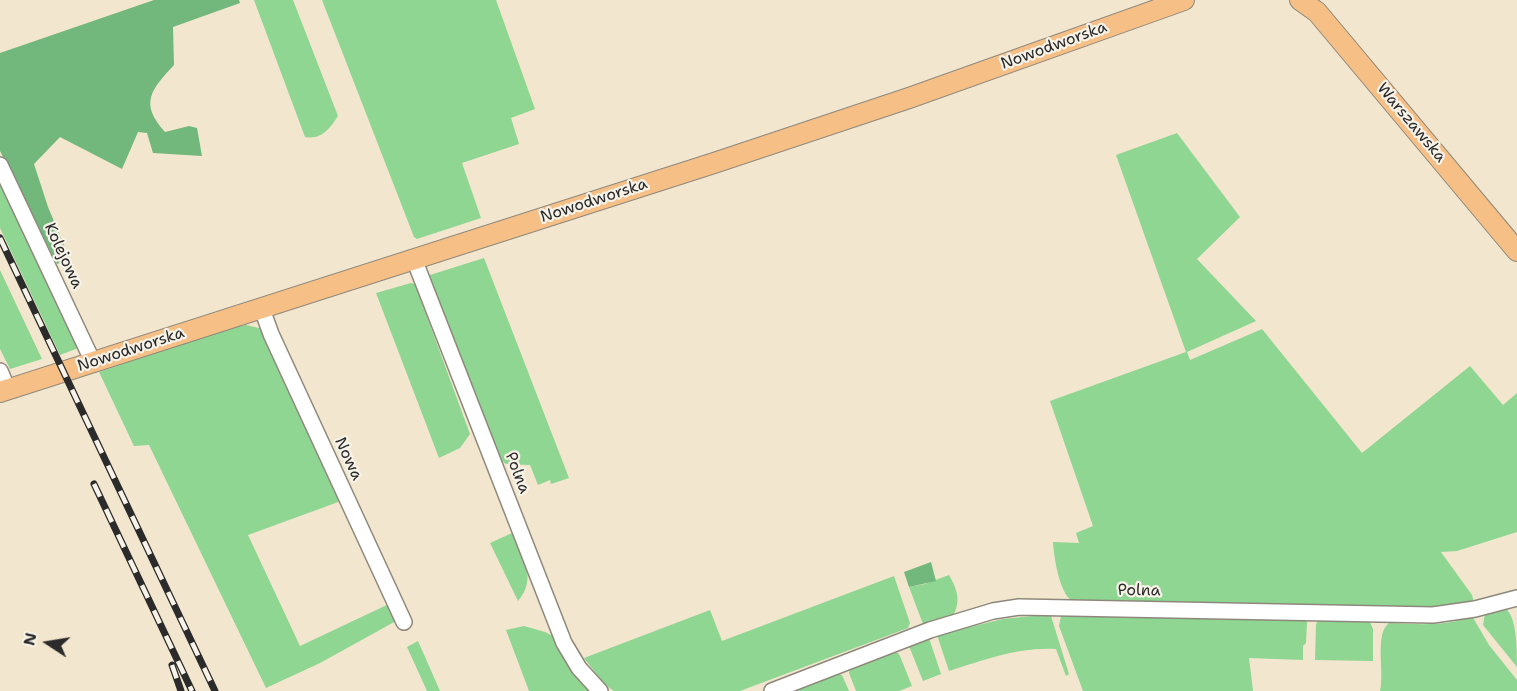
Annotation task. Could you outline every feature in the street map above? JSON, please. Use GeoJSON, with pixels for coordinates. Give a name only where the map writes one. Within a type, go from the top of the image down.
{"type":"FeatureCollection","features":[{"type":"Feature","properties":{"kind":"main road","name":"Nowodworska"},"geometry":{"type":"LineString","coordinates":[[4,391],[909,98],[1184,0]]}},
{"type":"Feature","properties":{"kind":"main road","name":"Warszawska"},"geometry":{"type":"LineString","coordinates":[[1300,0],[1317,12],[1517,251]]}},
{"type":"Feature","properties":{"kind":"street","name":"Kolejowa"},"geometry":{"type":"LineString","coordinates":[[0,165],[93,362]]}},
{"type":"Feature","properties":{"kind":"street","name":"Polna"},"geometry":{"type":"LineString","coordinates":[[414,259],[564,644],[579,668],[600,691]]}},
{"type":"Feature","properties":{"kind":"street","name":"Nowa"},"geometry":{"type":"LineString","coordinates":[[262,309],[271,334],[404,622]]}},
{"type":"Feature","properties":{"kind":"street"},"geometry":{"type":"LineString","coordinates":[[0,371],[4,391]]}},
{"type":"Feature","properties":{"kind":"street","name":"Polna"},"geometry":{"type":"LineString","coordinates":[[772,691],[930,630],[1010,608],[1433,615],[1475,609],[1517,598]]}},
{"type":"Feature","properties":{"kind":"green space"},"geometry":{"type":"Polygon","coordinates":[[[154,0],[239,0],[240,3],[173,27],[174,65],[159,82],[151,97],[152,113],[165,132],[189,126],[197,128],[202,156],[153,153],[147,133],[138,132],[122,169],[60,137],[34,164],[48,207],[70,259],[57,264],[0,151],[0,53],[154,0]]]}},
{"type":"Feature","properties":{"kind":"green space"},"geometry":{"type":"Polygon","coordinates":[[[254,0],[293,0],[338,116],[329,129],[321,135],[305,137],[254,0]]]}},
{"type":"Feature","properties":{"kind":"green space"},"geometry":{"type":"Polygon","coordinates":[[[322,0],[496,0],[535,109],[511,118],[519,144],[462,163],[481,218],[417,239],[414,237],[322,0]]]}},
{"type":"Feature","properties":{"kind":"green space"},"geometry":{"type":"Polygon","coordinates":[[[1177,133],[1240,217],[1197,259],[1256,321],[1187,352],[1190,360],[1262,329],[1362,453],[1470,366],[1503,405],[1517,393],[1517,532],[1457,551],[1441,552],[1472,595],[1474,602],[1397,608],[1072,601],[1067,596],[1058,574],[1053,542],[1079,543],[1076,533],[1093,526],[1050,401],[1186,352],[1116,155],[1177,133]]]}},
{"type":"Feature","properties":{"kind":"green space"},"geometry":{"type":"Polygon","coordinates":[[[0,177],[81,347],[60,355],[0,228],[0,177]]]}},
{"type":"Feature","properties":{"kind":"green space"},"geometry":{"type":"Polygon","coordinates":[[[484,258],[569,478],[551,484],[550,480],[538,485],[530,465],[506,464],[498,458],[429,278],[430,275],[484,258]]]}},
{"type":"Feature","properties":{"kind":"green space"},"geometry":{"type":"Polygon","coordinates":[[[0,270],[42,359],[10,369],[0,349],[0,270]]]}},
{"type":"Feature","properties":{"kind":"green space"},"geometry":{"type":"Polygon","coordinates":[[[411,283],[415,284],[470,434],[460,448],[439,458],[376,293],[411,283]]]}},
{"type":"Feature","properties":{"kind":"green space"},"geometry":{"type":"Polygon","coordinates":[[[246,325],[263,329],[341,501],[248,535],[300,646],[389,604],[396,621],[320,663],[266,688],[149,445],[134,446],[99,372],[246,325]]]}},
{"type":"Feature","properties":{"kind":"green space"},"geometry":{"type":"Polygon","coordinates":[[[512,533],[524,559],[528,576],[524,592],[518,601],[490,543],[512,533]]]}},
{"type":"Feature","properties":{"kind":"green space"},"geometry":{"type":"Polygon","coordinates":[[[931,562],[936,581],[909,587],[904,572],[931,562]]]}},
{"type":"Feature","properties":{"kind":"green space"},"geometry":{"type":"Polygon","coordinates":[[[949,575],[958,601],[952,617],[923,624],[909,587],[949,575]]]}},
{"type":"Feature","properties":{"kind":"green space"},"geometry":{"type":"Polygon","coordinates":[[[894,576],[910,623],[908,628],[740,691],[614,691],[605,685],[584,658],[710,610],[722,641],[894,576]]]}},
{"type":"Feature","properties":{"kind":"green space"},"geometry":{"type":"Polygon","coordinates":[[[1505,608],[1514,626],[1517,667],[1483,625],[1485,613],[1505,608]]]}},
{"type":"Feature","properties":{"kind":"green space"},"geometry":{"type":"Polygon","coordinates":[[[1051,616],[1069,674],[1066,676],[1056,649],[1015,652],[949,671],[937,635],[1003,619],[1051,616]]]}},
{"type":"Feature","properties":{"kind":"green space"},"geometry":{"type":"Polygon","coordinates":[[[1061,616],[1301,618],[1307,622],[1306,643],[1303,646],[1303,660],[1249,658],[1253,691],[1083,691],[1059,626],[1061,616]]]}},
{"type":"Feature","properties":{"kind":"green space"},"geometry":{"type":"Polygon","coordinates":[[[1472,616],[1489,645],[1517,680],[1517,691],[1380,691],[1382,636],[1389,623],[1442,623],[1472,616]]]}},
{"type":"Feature","properties":{"kind":"green space"},"geometry":{"type":"Polygon","coordinates":[[[1320,618],[1369,620],[1373,629],[1373,661],[1315,660],[1316,624],[1320,618]]]}},
{"type":"Feature","properties":{"kind":"green space"},"geometry":{"type":"Polygon","coordinates":[[[524,626],[555,637],[592,691],[529,691],[506,630],[524,626]]]}},
{"type":"Feature","properties":{"kind":"green space"},"geometry":{"type":"Polygon","coordinates":[[[929,638],[941,674],[923,681],[909,646],[929,638]]]}},
{"type":"Feature","properties":{"kind":"green space"},"geometry":{"type":"Polygon","coordinates":[[[418,641],[440,691],[427,691],[407,647],[418,641]]]}},
{"type":"Feature","properties":{"kind":"green space"},"geometry":{"type":"Polygon","coordinates":[[[893,652],[900,656],[912,686],[899,691],[856,691],[849,673],[850,669],[893,652]]]}},
{"type":"Feature","properties":{"kind":"green space"},"geometry":{"type":"Polygon","coordinates":[[[839,674],[842,675],[849,691],[794,691],[839,674]]]}},
{"type":"Feature","properties":{"kind":"railway"},"geometry":{"type":"LineString","coordinates":[[0,238],[215,691]]}},
{"type":"Feature","properties":{"kind":"railway"},"geometry":{"type":"LineString","coordinates":[[94,484],[192,691]]}},
{"type":"Feature","properties":{"kind":"railway"},"geometry":{"type":"LineString","coordinates":[[172,665],[181,691]]}}]}
